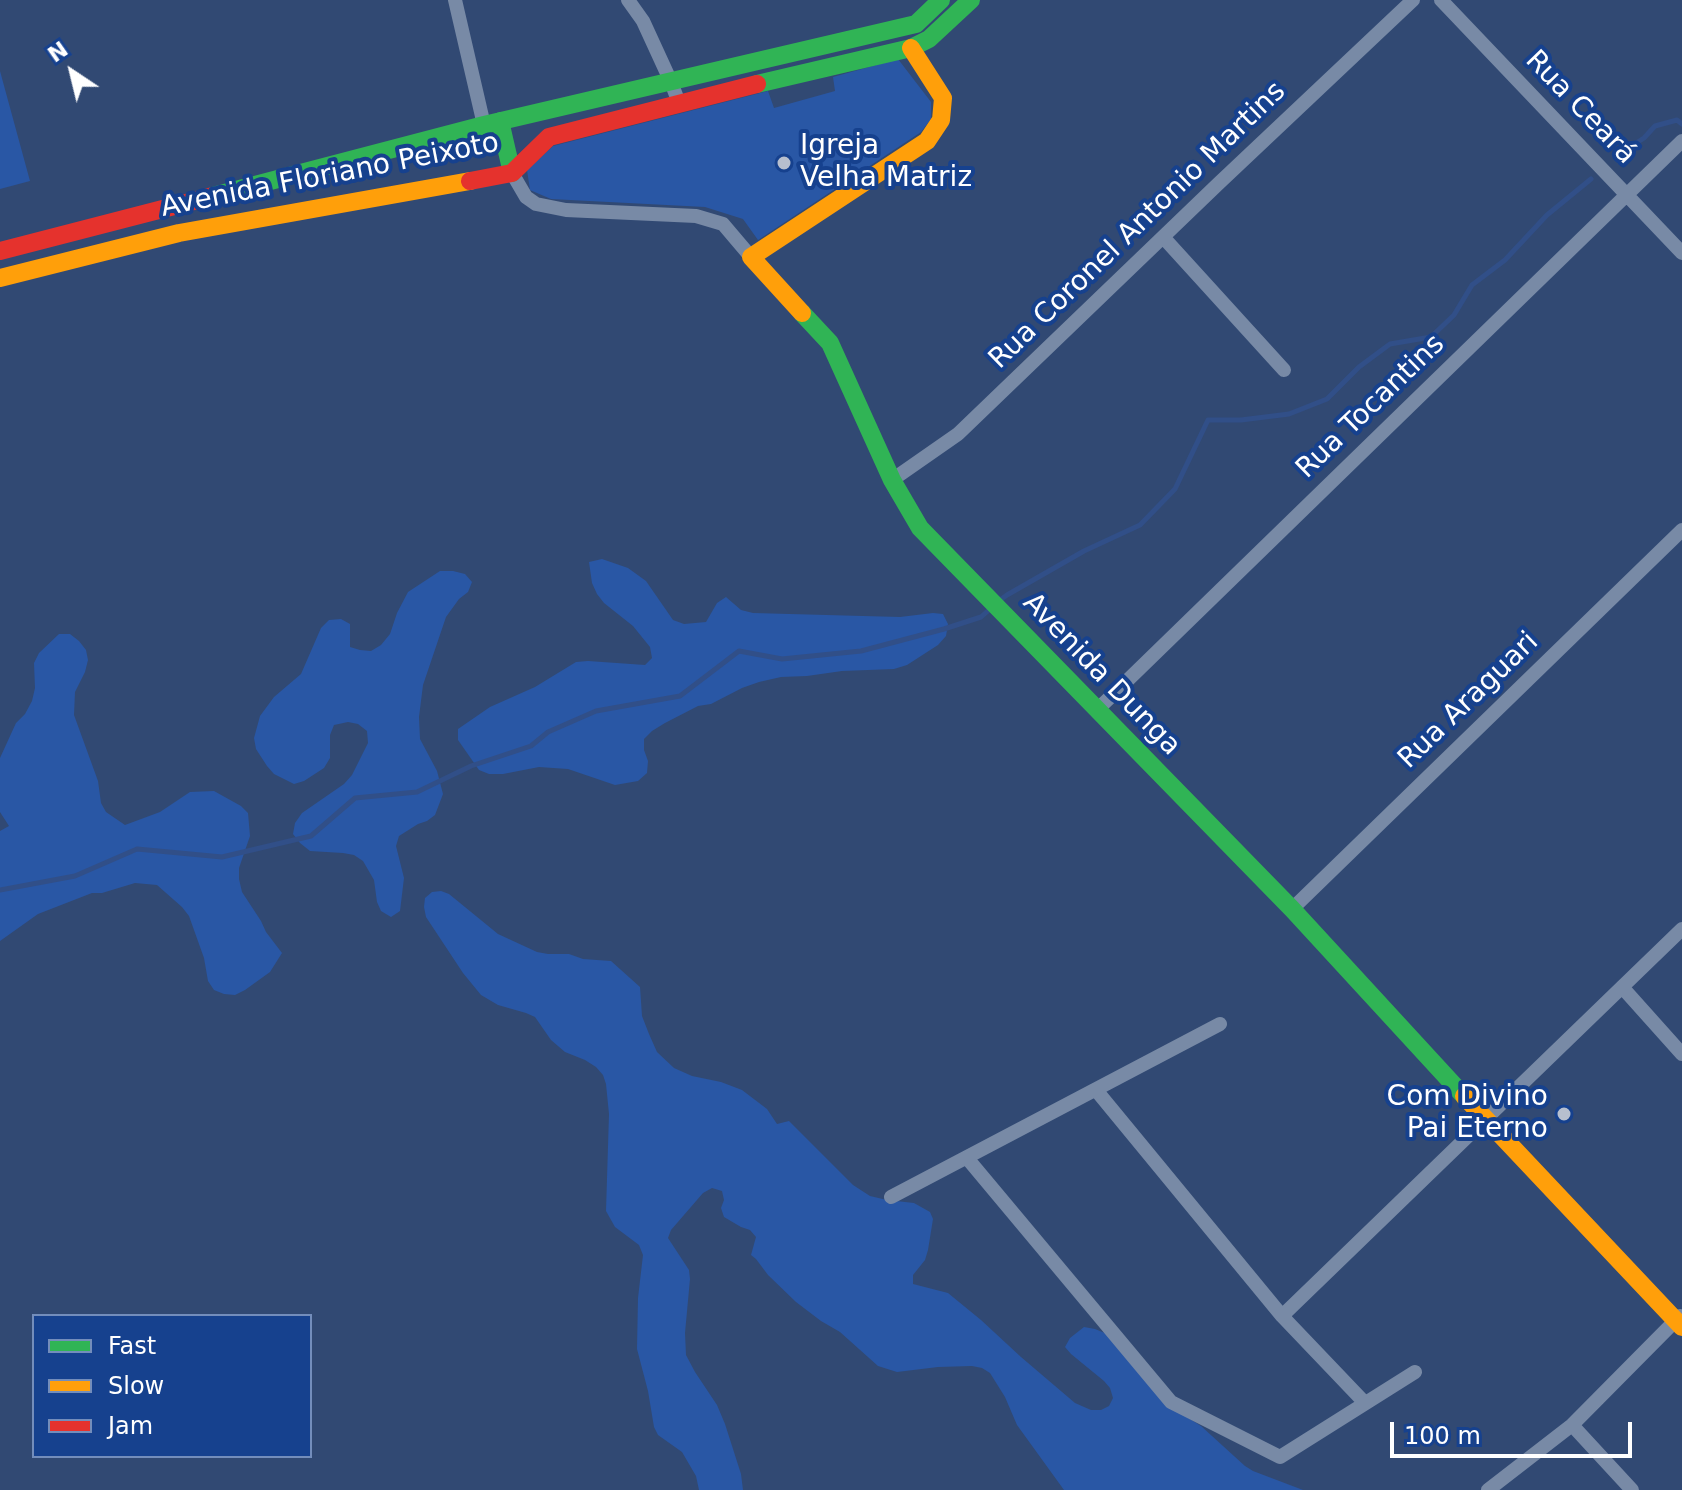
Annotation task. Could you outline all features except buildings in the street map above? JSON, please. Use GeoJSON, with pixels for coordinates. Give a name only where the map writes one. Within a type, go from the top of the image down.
{"type":"FeatureCollection","features":[{"type":"Feature","properties":{"kind":"street"},"geometry":{"type":"LineString","coordinates":[[455,0],[492,123],[512,173],[526,197],[536,204],[566,210],[696,216],[723,224],[751,257],[927,141],[941,120],[943,98],[911,48]]}},
{"type":"Feature","properties":{"kind":"street"},"geometry":{"type":"LineString","coordinates":[[628,0],[643,21],[679,103]]}},
{"type":"Feature","properties":{"kind":"street"},"geometry":{"type":"LineString","coordinates":[[929,39],[916,24],[941,0]]}},
{"type":"Feature","properties":{"kind":"street","name":"Avenida Floriano Peixoto"},"geometry":{"type":"LineString","coordinates":[[0,278],[179,233],[512,173],[549,137],[911,48],[929,39],[971,0]]}},
{"type":"Feature","properties":{"kind":"street","name":"Rua Coronel Antonio Martins"},"geometry":{"type":"LineString","coordinates":[[892,480],[958,434],[1413,0]]}},
{"type":"Feature","properties":{"kind":"street","name":"Rua Ceará"},"geometry":{"type":"LineString","coordinates":[[1441,0],[1682,253]]}},
{"type":"Feature","properties":{"kind":"street","name":"Avenida Floriano Peixoto"},"geometry":{"type":"LineString","coordinates":[[0,251],[492,123],[916,24]]}},
{"type":"Feature","properties":{"kind":"street","name":"Rua Tocantins"},"geometry":{"type":"LineString","coordinates":[[1097,710],[1682,141]]}},
{"type":"Feature","properties":{"kind":"street"},"geometry":{"type":"LineString","coordinates":[[172,206],[179,233]]}},
{"type":"Feature","properties":{"kind":"street"},"geometry":{"type":"LineString","coordinates":[[1163,237],[1284,370]]}},
{"type":"Feature","properties":{"kind":"street"},"geometry":{"type":"LineString","coordinates":[[40,241],[47,266]]}},
{"type":"Feature","properties":{"kind":"street","name":"Avenida Dunga"},"geometry":{"type":"LineString","coordinates":[[751,257],[830,343],[892,480],[920,528],[1292,909],[1486,1120],[1680,1320]]}},
{"type":"Feature","properties":{"kind":"street","name":"Rua Araguari"},"geometry":{"type":"LineString","coordinates":[[1292,909],[1682,530]]}},
{"type":"Feature","properties":{"kind":"street"},"geometry":{"type":"LineString","coordinates":[[1282,1316],[1682,929]]}},
{"type":"Feature","properties":{"kind":"street"},"geometry":{"type":"LineString","coordinates":[[1622,987],[1682,1054]]}},
{"type":"Feature","properties":{"kind":"street"},"geometry":{"type":"LineString","coordinates":[[891,1197],[1220,1024]]}},
{"type":"Feature","properties":{"kind":"street"},"geometry":{"type":"LineString","coordinates":[[1096,1090],[1282,1316],[1365,1403]]}},
{"type":"Feature","properties":{"kind":"street"},"geometry":{"type":"LineString","coordinates":[[967,1158],[1171,1402],[1280,1457],[1415,1372]]}},
{"type":"Feature","properties":{"kind":"street"},"geometry":{"type":"LineString","coordinates":[[1488,1490],[1572,1425],[1680,1320]]}},
{"type":"Feature","properties":{"kind":"street"},"geometry":{"type":"LineString","coordinates":[[1572,1425],[1632,1490]]}},
{"type":"Feature","properties":{"kind":"shaded area"},"geometry":{"type":"Polygon","coordinates":[[[898,59],[931,102],[931,119],[921,132],[758,240],[743,219],[705,207],[551,199],[530,190],[527,170],[553,146],[768,91],[774,108],[835,91],[833,77],[898,59]]]}},
{"type":"Feature","properties":{"kind":"shaded area"},"geometry":{"type":"Polygon","coordinates":[[[0,71],[30,181],[0,189],[0,71]]]}},
{"type":"Feature","properties":{"kind":"shaded area"},"geometry":{"type":"Polygon","coordinates":[[[602,559],[628,568],[646,581],[673,620],[684,624],[706,622],[717,603],[726,597],[741,610],[753,613],[900,617],[943,614],[948,624],[946,636],[938,645],[907,665],[894,669],[781,677],[759,682],[711,704],[698,706],[665,723],[644,739],[647,773],[638,781],[615,785],[568,769],[539,767],[503,774],[479,770],[458,740],[458,729],[490,707],[535,687],[576,662],[645,665],[652,658],[650,647],[633,626],[597,594],[589,562],[602,559]]]}},
{"type":"Feature","properties":{"kind":"shaded area"},"geometry":{"type":"Polygon","coordinates":[[[440,571],[465,574],[472,582],[468,592],[446,617],[423,685],[420,739],[437,771],[443,794],[435,815],[399,836],[396,846],[404,878],[400,911],[391,917],[381,911],[374,880],[363,861],[354,855],[310,851],[293,834],[295,823],[302,813],[352,775],[368,743],[367,731],[358,724],[348,722],[334,725],[330,735],[330,758],[324,768],[294,784],[274,774],[267,766],[256,749],[254,738],[260,716],[274,697],[301,674],[321,628],[329,620],[341,619],[350,624],[350,647],[371,651],[390,634],[408,592],[440,571]]]}},
{"type":"Feature","properties":{"kind":"shaded area"},"geometry":{"type":"Polygon","coordinates":[[[59,634],[70,634],[86,650],[88,660],[75,692],[74,715],[106,812],[125,825],[160,812],[190,792],[214,791],[248,813],[250,836],[239,868],[242,892],[282,953],[270,972],[245,990],[235,995],[214,990],[208,981],[204,958],[189,916],[157,885],[135,883],[92,893],[38,914],[0,941],[0,831],[9,826],[0,812],[0,758],[16,723],[32,701],[34,663],[39,653],[59,634]]]}},
{"type":"Feature","properties":{"kind":"shaded area"},"geometry":{"type":"Polygon","coordinates":[[[432,892],[449,894],[498,934],[537,952],[611,961],[640,987],[642,1016],[649,1034],[657,1052],[674,1068],[742,1090],[767,1109],[777,1124],[789,1121],[853,1185],[870,1196],[914,1203],[930,1212],[933,1219],[928,1250],[925,1260],[913,1275],[913,1284],[948,1293],[1075,1403],[1091,1410],[1101,1410],[1109,1406],[1113,1398],[1104,1381],[1065,1347],[1070,1338],[1084,1327],[1095,1329],[1112,1336],[1165,1403],[1201,1426],[1245,1466],[1303,1490],[1064,1490],[1017,1425],[990,1373],[972,1366],[897,1372],[878,1366],[840,1332],[796,1302],[768,1275],[751,1255],[756,1237],[750,1230],[724,1217],[722,1191],[712,1188],[703,1193],[671,1230],[668,1238],[689,1270],[686,1355],[717,1405],[741,1474],[743,1490],[699,1490],[696,1476],[682,1452],[658,1435],[654,1427],[637,1349],[643,1255],[639,1245],[615,1227],[606,1211],[609,1114],[603,1075],[585,1060],[565,1052],[551,1040],[535,1017],[498,1005],[481,995],[426,917],[425,898],[432,892]]]}},
{"type":"Feature","properties":{"kind":"waterway"},"geometry":{"type":"LineString","coordinates":[[1616,156],[1644,138],[1655,126],[1677,120],[1682,124]]}},
{"type":"Feature","properties":{"kind":"waterway"},"geometry":{"type":"LineString","coordinates":[[1000,600],[1084,551],[1140,525],[1175,489],[1208,420],[1241,420],[1289,414],[1327,399],[1359,367],[1390,344],[1431,337],[1454,315],[1472,285],[1505,260],[1547,215],[1591,179]]}},
{"type":"Feature","properties":{"kind":"waterway"},"geometry":{"type":"LineString","coordinates":[[0,890],[75,876],[137,849],[222,857],[311,836],[355,798],[417,792],[471,766],[531,746],[548,732],[596,711],[680,696],[739,651],[782,659],[861,651],[981,617],[990,609]]}},
{"type":"Feature","properties":{"kind":"traffic: fast"},"geometry":{"type":"LineString","coordinates":[[213,196],[484,125],[916,24],[941,0]]}},
{"type":"Feature","properties":{"kind":"traffic: fast"},"geometry":{"type":"LineString","coordinates":[[757,84],[911,48],[929,39],[971,0]]}},
{"type":"Feature","properties":{"kind":"traffic: fast"},"geometry":{"type":"LineString","coordinates":[[500,121],[512,173]]}},
{"type":"Feature","properties":{"kind":"traffic: fast"},"geometry":{"type":"LineString","coordinates":[[802,313],[830,343],[892,480],[920,528],[1292,909],[1464,1096]]}},
{"type":"Feature","properties":{"kind":"traffic: slow"},"geometry":{"type":"LineString","coordinates":[[802,313],[751,257],[927,141],[941,120],[943,98],[911,48]]}},
{"type":"Feature","properties":{"kind":"traffic: slow"},"geometry":{"type":"LineString","coordinates":[[0,278],[179,233],[470,181]]}},
{"type":"Feature","properties":{"kind":"traffic: slow"},"geometry":{"type":"LineString","coordinates":[[1464,1096],[1682,1327]]}},
{"type":"Feature","properties":{"kind":"traffic: jam"},"geometry":{"type":"LineString","coordinates":[[470,181],[512,173],[549,137],[757,84]]}},
{"type":"Feature","properties":{"kind":"traffic: jam"},"geometry":{"type":"LineString","coordinates":[[0,251],[213,196]]}},
{"type":"Feature","properties":{"kind":"place","name":"Igreja Velha Matriz"},"geometry":{"type":"Point","coordinates":[784,163]}},
{"type":"Feature","properties":{"kind":"place","name":"Com Divino Pai Eterno"},"geometry":{"type":"Point","coordinates":[1564,1114]}}]}
